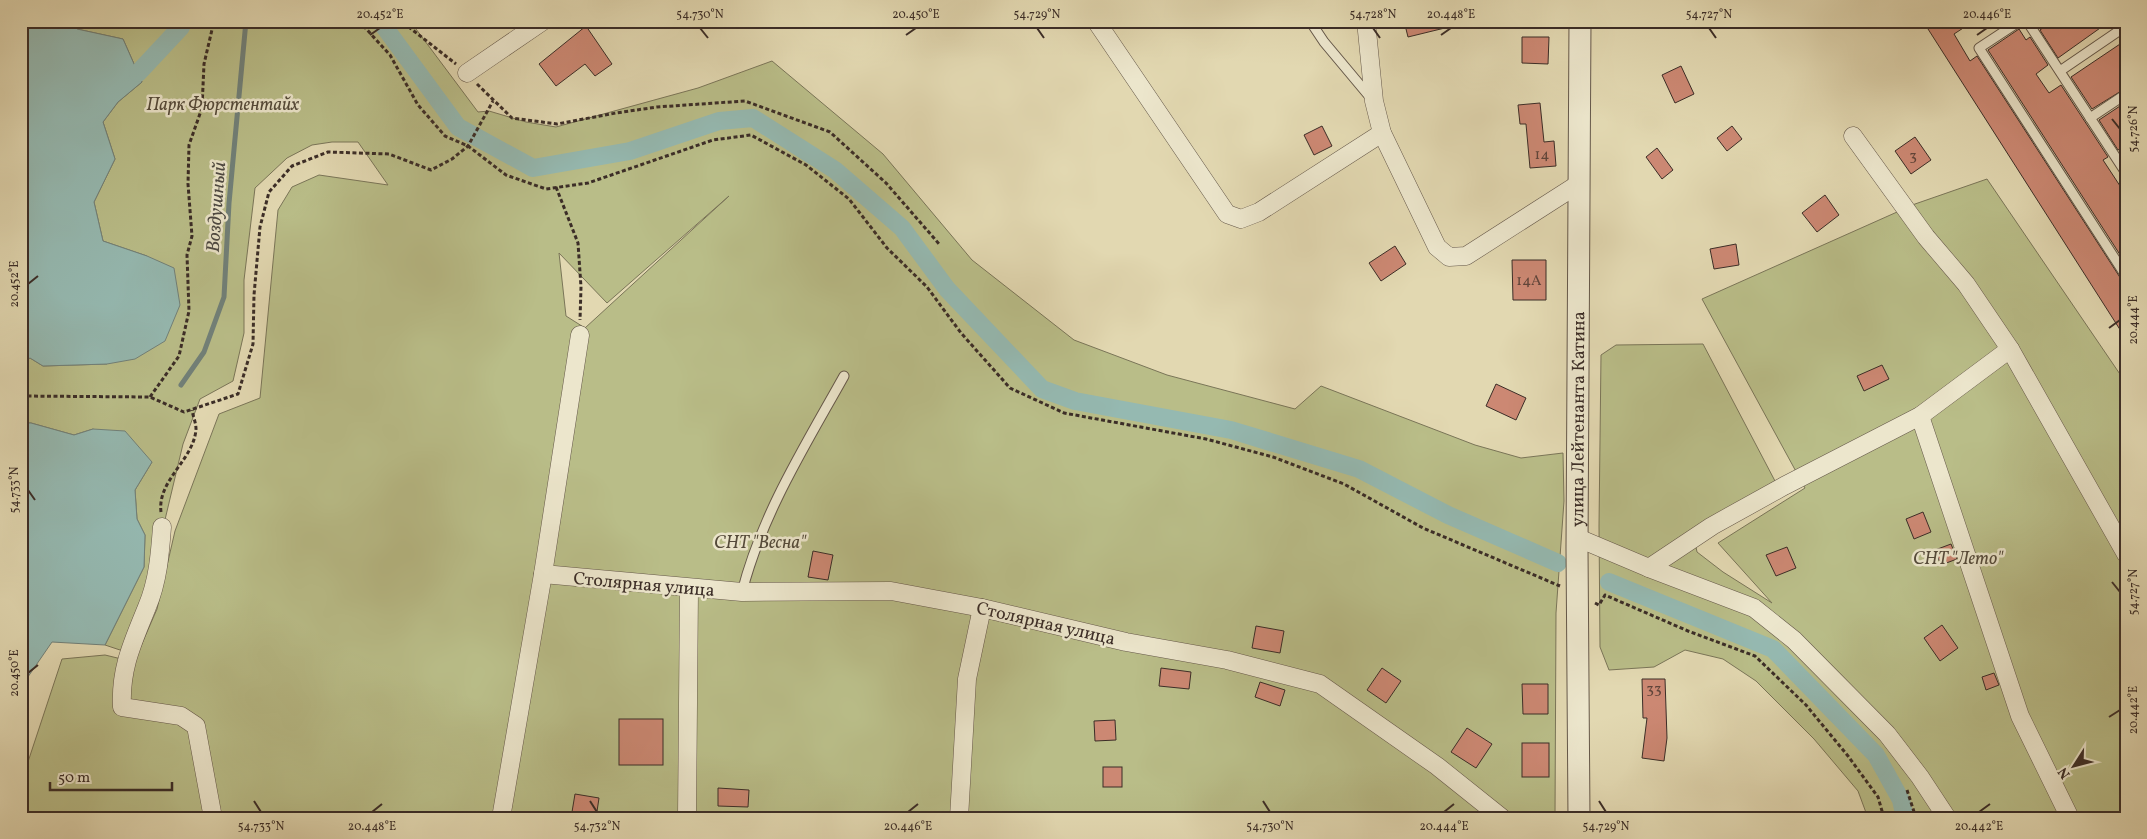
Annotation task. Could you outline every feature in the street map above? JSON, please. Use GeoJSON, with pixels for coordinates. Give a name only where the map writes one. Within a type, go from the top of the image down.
{"type":"FeatureCollection","features":[{"type":"Feature","properties":{"kind":"street"},"geometry":{"type":"LineString","coordinates":[[466,73],[543,21]]}},
{"type":"Feature","properties":{"kind":"street"},"geometry":{"type":"LineString","coordinates":[[1096,21],[1227,214],[1241,219],[1259,212],[1382,133]]}},
{"type":"Feature","properties":{"kind":"street"},"geometry":{"type":"LineString","coordinates":[[1366,21],[1374,101],[1382,133],[1437,247],[1449,257],[1466,256],[1580,183]]}},
{"type":"Feature","properties":{"kind":"street","name":"улица Лейтенанта Катина"},"geometry":{"type":"LineString","coordinates":[[1579,818],[1580,21]]}},
{"type":"Feature","properties":{"kind":"street"},"geometry":{"type":"LineString","coordinates":[[1852,136],[1926,237],[1966,284],[2010,349],[2126,554]]}},
{"type":"Feature","properties":{"kind":"street"},"geometry":{"type":"LineString","coordinates":[[501,818],[543,574],[580,335]]}},
{"type":"Feature","properties":{"kind":"street"},"geometry":{"type":"LineString","coordinates":[[1649,568],[1712,526],[1784,486],[1920,416],[2010,349]]}},
{"type":"Feature","properties":{"kind":"street"},"geometry":{"type":"LineString","coordinates":[[1920,416],[2020,716],[2070,818]]}},
{"type":"Feature","properties":{"kind":"street"},"geometry":{"type":"LineString","coordinates":[[162,527],[159,568],[148,606],[136,628],[121,684],[122,707],[181,716],[196,726],[213,818]]}},
{"type":"Feature","properties":{"kind":"street"},"geometry":{"type":"LineString","coordinates":[[1578,538],[1649,568],[1754,608],[1794,640],[1886,734],[1920,777],[1947,818]]}},
{"type":"Feature","properties":{"kind":"street","name":"Столярная улица"},"geometry":{"type":"LineString","coordinates":[[543,574],[689,589],[742,592],[891,591],[982,608],[1126,642],[1227,660],[1320,684],[1437,766],[1502,818]]}},
{"type":"Feature","properties":{"kind":"street"},"geometry":{"type":"LineString","coordinates":[[687,818],[689,589]]}},
{"type":"Feature","properties":{"kind":"street"},"geometry":{"type":"LineString","coordinates":[[958,818],[967,679],[982,608]]}},
{"type":"Feature","properties":{"kind":"lane"},"geometry":{"type":"LineString","coordinates":[[1310,21],[1324,42],[1374,101]]}},
{"type":"Feature","properties":{"kind":"lane"},"geometry":{"type":"LineString","coordinates":[[2126,173],[2122,161],[2090,118],[2026,22],[1980,48],[2126,276]]}},
{"type":"Feature","properties":{"kind":"lane"},"geometry":{"type":"LineString","coordinates":[[2060,71],[2126,26]]}},
{"type":"Feature","properties":{"kind":"lane"},"geometry":{"type":"LineString","coordinates":[[2090,118],[2126,94]]}},
{"type":"Feature","properties":{"kind":"lane"},"geometry":{"type":"LineString","coordinates":[[742,592],[751,557],[768,517],[844,376]]}},
{"type":"Feature","properties":{"kind":"path"},"geometry":{"type":"LineString","coordinates":[[150,397],[179,356],[190,311],[187,255],[192,236],[188,184],[189,145],[202,108],[204,64],[214,21]]}},
{"type":"Feature","properties":{"kind":"path"},"geometry":{"type":"LineString","coordinates":[[359,21],[390,55],[424,111],[445,136],[468,146],[506,175],[546,189],[588,183],[713,140],[751,135],[806,166],[849,199],[887,248],[927,287],[961,333],[1010,388],[1064,413],[1206,439],[1273,458],[1344,484],[1423,528],[1545,579]]}},
{"type":"Feature","properties":{"kind":"path"},"geometry":{"type":"LineString","coordinates":[[405,21],[410,28],[466,73],[512,118],[557,124],[648,108],[745,101],[830,132],[886,183],[940,245]]}},
{"type":"Feature","properties":{"kind":"path"},"geometry":{"type":"LineString","coordinates":[[21,396],[150,397],[184,412],[238,394],[253,344],[254,295],[260,227],[269,192],[292,166],[328,152],[389,154],[431,170],[452,159],[468,146],[493,101]]}},
{"type":"Feature","properties":{"kind":"path"},"geometry":{"type":"LineString","coordinates":[[556,187],[578,243],[581,287],[580,335]]}},
{"type":"Feature","properties":{"kind":"path"},"geometry":{"type":"LineString","coordinates":[[162,527],[160,501],[172,475],[189,449],[196,430],[192,410]]}},
{"type":"Feature","properties":{"kind":"path"},"geometry":{"type":"LineString","coordinates":[[1605,595],[1688,631],[1755,656],[1806,705],[1848,756],[1878,797],[1884,818]]}},
{"type":"Feature","properties":{"kind":"path"},"geometry":{"type":"LineString","coordinates":[[1905,783],[1916,818]]}},
{"type":"Feature","properties":{"kind":"green space","name":"СНТ \"Весна\""},"geometry":{"type":"Polygon","coordinates":[[[69,21],[410,21],[478,112],[489,111],[526,122],[556,127],[698,88],[772,61],[883,154],[972,260],[1074,340],[1167,375],[1295,409],[1321,386],[1475,445],[1521,458],[1563,453],[1564,501],[1556,613],[1555,818],[21,818],[21,783],[62,659],[105,655],[134,662],[157,609],[175,531],[219,414],[260,398],[278,210],[292,187],[319,175],[388,185],[358,142],[332,142],[312,145],[287,158],[255,188],[244,280],[244,333],[233,381],[200,399],[183,444],[154,566],[123,651],[105,645],[144,567],[145,535],[137,519],[135,490],[152,462],[93,429],[74,435],[31,423],[21,423],[21,363],[30,358],[43,366],[107,364],[147,256],[103,241],[94,202],[115,159],[103,122],[118,102],[142,82],[123,39],[77,29],[69,21]],[[729,196],[607,303],[559,253],[566,316],[585,328],[729,196]]]}},
{"type":"Feature","properties":{"kind":"green space","name":"СНТ \"Лето\""},"geometry":{"type":"Polygon","coordinates":[[[1987,179],[2126,383],[2126,818],[1868,818],[1858,791],[1814,739],[1756,681],[1723,659],[1685,650],[1654,667],[1609,670],[1600,647],[1601,355],[1616,345],[1703,344],[1775,481],[1693,532],[1697,552],[1723,572],[1772,603],[1718,543],[1805,488],[1702,299],[1915,204],[1987,179]]]}},
{"type":"Feature","properties":{"kind":"water"},"geometry":{"type":"Polygon","coordinates":[[[21,21],[69,21],[77,29],[123,39],[142,82],[118,102],[103,122],[115,159],[94,202],[103,241],[147,256],[174,268],[180,305],[165,341],[135,359],[107,364],[43,366],[30,358],[21,363],[21,21]]]}},
{"type":"Feature","properties":{"kind":"water"},"geometry":{"type":"Polygon","coordinates":[[[21,423],[31,423],[74,435],[93,429],[125,431],[152,462],[135,490],[137,519],[145,535],[144,567],[105,645],[52,642],[21,687],[21,423]]]}},
{"type":"Feature","properties":{"kind":"building"},"geometry":{"type":"Polygon","coordinates":[[[1404,21],[1453,21],[1453,26],[1408,37],[1404,21]]]}},
{"type":"Feature","properties":{"kind":"building"},"geometry":{"type":"Polygon","coordinates":[[[1940,21],[1974,21],[1954,34],[1970,61],[1977,56],[2121,279],[2126,282],[2126,339],[1928,29],[1940,21]]]}},
{"type":"Feature","properties":{"kind":"building"},"geometry":{"type":"Polygon","coordinates":[[[2052,21],[2110,21],[2058,58],[2040,30],[2052,21]]]}},
{"type":"Feature","properties":{"kind":"building"},"geometry":{"type":"Polygon","coordinates":[[[586,26],[612,64],[595,76],[585,64],[556,86],[539,64],[586,26]]]}},
{"type":"Feature","properties":{"kind":"building"},"geometry":{"type":"Polygon","coordinates":[[[2019,29],[2026,40],[2030,37],[2048,65],[2036,74],[2049,93],[2061,85],[2108,157],[2103,160],[2126,195],[2126,264],[1988,50],[2019,29]]]}},
{"type":"Feature","properties":{"kind":"building"},"geometry":{"type":"Polygon","coordinates":[[[1522,37],[1549,37],[1548,64],[1522,63],[1522,37]]]}},
{"type":"Feature","properties":{"kind":"building"},"geometry":{"type":"Polygon","coordinates":[[[2126,40],[2126,88],[2092,109],[2071,77],[2126,40]]]}},
{"type":"Feature","properties":{"kind":"building"},"geometry":{"type":"Polygon","coordinates":[[[1681,66],[1694,94],[1675,103],[1662,75],[1681,66]]]}},
{"type":"Feature","properties":{"kind":"building"},"geometry":{"type":"Polygon","coordinates":[[[2126,102],[2126,145],[2118,150],[2099,120],[2126,102]]]}},
{"type":"Feature","properties":{"kind":"building"},"geometry":{"type":"Polygon","coordinates":[[[1540,103],[1544,142],[1554,141],[1556,166],[1530,168],[1526,124],[1520,124],[1518,105],[1540,103]]]}},
{"type":"Feature","properties":{"kind":"building"},"geometry":{"type":"Polygon","coordinates":[[[1322,126],[1332,146],[1314,155],[1304,135],[1322,126]]]}},
{"type":"Feature","properties":{"kind":"building"},"geometry":{"type":"Polygon","coordinates":[[[1732,126],[1742,139],[1727,151],[1717,138],[1732,126]]]}},
{"type":"Feature","properties":{"kind":"building"},"geometry":{"type":"Polygon","coordinates":[[[1915,137],[1931,160],[1911,174],[1895,151],[1915,137]]]}},
{"type":"Feature","properties":{"kind":"building"},"geometry":{"type":"Polygon","coordinates":[[[1657,148],[1673,170],[1662,179],[1646,157],[1657,148]]]}},
{"type":"Feature","properties":{"kind":"building"},"geometry":{"type":"Polygon","coordinates":[[[1825,195],[1839,215],[1817,232],[1802,213],[1825,195]]]}},
{"type":"Feature","properties":{"kind":"building"},"geometry":{"type":"Polygon","coordinates":[[[1736,244],[1739,265],[1714,269],[1710,249],[1736,244]]]}},
{"type":"Feature","properties":{"kind":"building"},"geometry":{"type":"Polygon","coordinates":[[[1395,246],[1406,264],[1381,281],[1369,263],[1395,246]]]}},
{"type":"Feature","properties":{"kind":"building"},"geometry":{"type":"Polygon","coordinates":[[[1512,260],[1546,260],[1546,300],[1513,300],[1512,260]]]}},
{"type":"Feature","properties":{"kind":"building"},"geometry":{"type":"Polygon","coordinates":[[[1882,365],[1889,379],[1864,391],[1857,376],[1882,365]]]}},
{"type":"Feature","properties":{"kind":"building"},"geometry":{"type":"Polygon","coordinates":[[[1496,384],[1526,398],[1516,420],[1486,406],[1496,384]]]}},
{"type":"Feature","properties":{"kind":"building"},"geometry":{"type":"Polygon","coordinates":[[[1923,512],[1931,532],[1914,539],[1906,519],[1923,512]]]}},
{"type":"Feature","properties":{"kind":"building"},"geometry":{"type":"Polygon","coordinates":[[[1951,544],[1957,559],[1941,565],[1935,550],[1951,544]]]}},
{"type":"Feature","properties":{"kind":"building"},"geometry":{"type":"Polygon","coordinates":[[[1787,547],[1796,568],[1776,576],[1766,555],[1787,547]]]}},
{"type":"Feature","properties":{"kind":"building"},"geometry":{"type":"Polygon","coordinates":[[[813,551],[833,555],[828,580],[808,577],[813,551]]]}},
{"type":"Feature","properties":{"kind":"building"},"geometry":{"type":"Polygon","coordinates":[[[1942,625],[1958,648],[1940,661],[1924,638],[1942,625]]]}},
{"type":"Feature","properties":{"kind":"building"},"geometry":{"type":"Polygon","coordinates":[[[1256,626],[1284,631],[1280,653],[1252,648],[1256,626]]]}},
{"type":"Feature","properties":{"kind":"building"},"geometry":{"type":"Polygon","coordinates":[[[1161,668],[1191,672],[1189,689],[1159,686],[1161,668]]]}},
{"type":"Feature","properties":{"kind":"building"},"geometry":{"type":"Polygon","coordinates":[[[1382,668],[1401,681],[1386,703],[1367,690],[1382,668]]]}},
{"type":"Feature","properties":{"kind":"building"},"geometry":{"type":"Polygon","coordinates":[[[1994,673],[1999,685],[1986,690],[1982,677],[1994,673]]]}},
{"type":"Feature","properties":{"kind":"building"},"geometry":{"type":"Polygon","coordinates":[[[1642,679],[1665,679],[1667,738],[1664,761],[1642,758],[1647,718],[1643,718],[1642,679]]]}},
{"type":"Feature","properties":{"kind":"building"},"geometry":{"type":"Polygon","coordinates":[[[1260,682],[1285,690],[1280,706],[1255,697],[1260,682]]]}},
{"type":"Feature","properties":{"kind":"building"},"geometry":{"type":"Polygon","coordinates":[[[1522,684],[1548,684],[1548,714],[1523,714],[1522,684]]]}},
{"type":"Feature","properties":{"kind":"building"},"geometry":{"type":"Polygon","coordinates":[[[619,719],[663,719],[663,765],[619,765],[619,719]]]}},
{"type":"Feature","properties":{"kind":"building"},"geometry":{"type":"Polygon","coordinates":[[[1115,720],[1116,740],[1095,741],[1094,721],[1115,720]]]}},
{"type":"Feature","properties":{"kind":"building"},"geometry":{"type":"Polygon","coordinates":[[[1467,728],[1492,744],[1476,768],[1451,752],[1467,728]]]}},
{"type":"Feature","properties":{"kind":"building"},"geometry":{"type":"Polygon","coordinates":[[[1522,743],[1549,743],[1549,777],[1522,777],[1522,743]]]}},
{"type":"Feature","properties":{"kind":"building"},"geometry":{"type":"Polygon","coordinates":[[[1103,767],[1122,767],[1122,787],[1103,787],[1103,767]]]}},
{"type":"Feature","properties":{"kind":"building"},"geometry":{"type":"Polygon","coordinates":[[[718,788],[749,790],[748,807],[718,806],[718,788]]]}},
{"type":"Feature","properties":{"kind":"building"},"geometry":{"type":"Polygon","coordinates":[[[575,794],[599,798],[596,818],[571,818],[575,794]]]}},
{"type":"Feature","properties":{"kind":"waterway"},"geometry":{"type":"LineString","coordinates":[[138,73],[181,27],[183,21]]}},
{"type":"Feature","properties":{"kind":"waterway","name":"Воздушный"},"geometry":{"type":"LineString","coordinates":[[181,385],[204,352],[224,297],[229,203],[246,21]]}},
{"type":"Feature","properties":{"kind":"waterway"},"geometry":{"type":"LineString","coordinates":[[380,21],[458,127],[533,168],[630,151],[719,121],[753,118],[835,170],[902,228],[947,289],[1042,389],[1075,401],[1231,430],[1359,469],[1448,515],[1558,563]]}},
{"type":"Feature","properties":{"kind":"waterway"},"geometry":{"type":"LineString","coordinates":[[1609,582],[1773,649],[1876,755],[1901,800],[1905,818]]}},
{"type":"Feature","properties":{"kind":"park label","name":"Парк Фюрстентайх"},"geometry":{"type":"Point","coordinates":[223,104]}}]}
